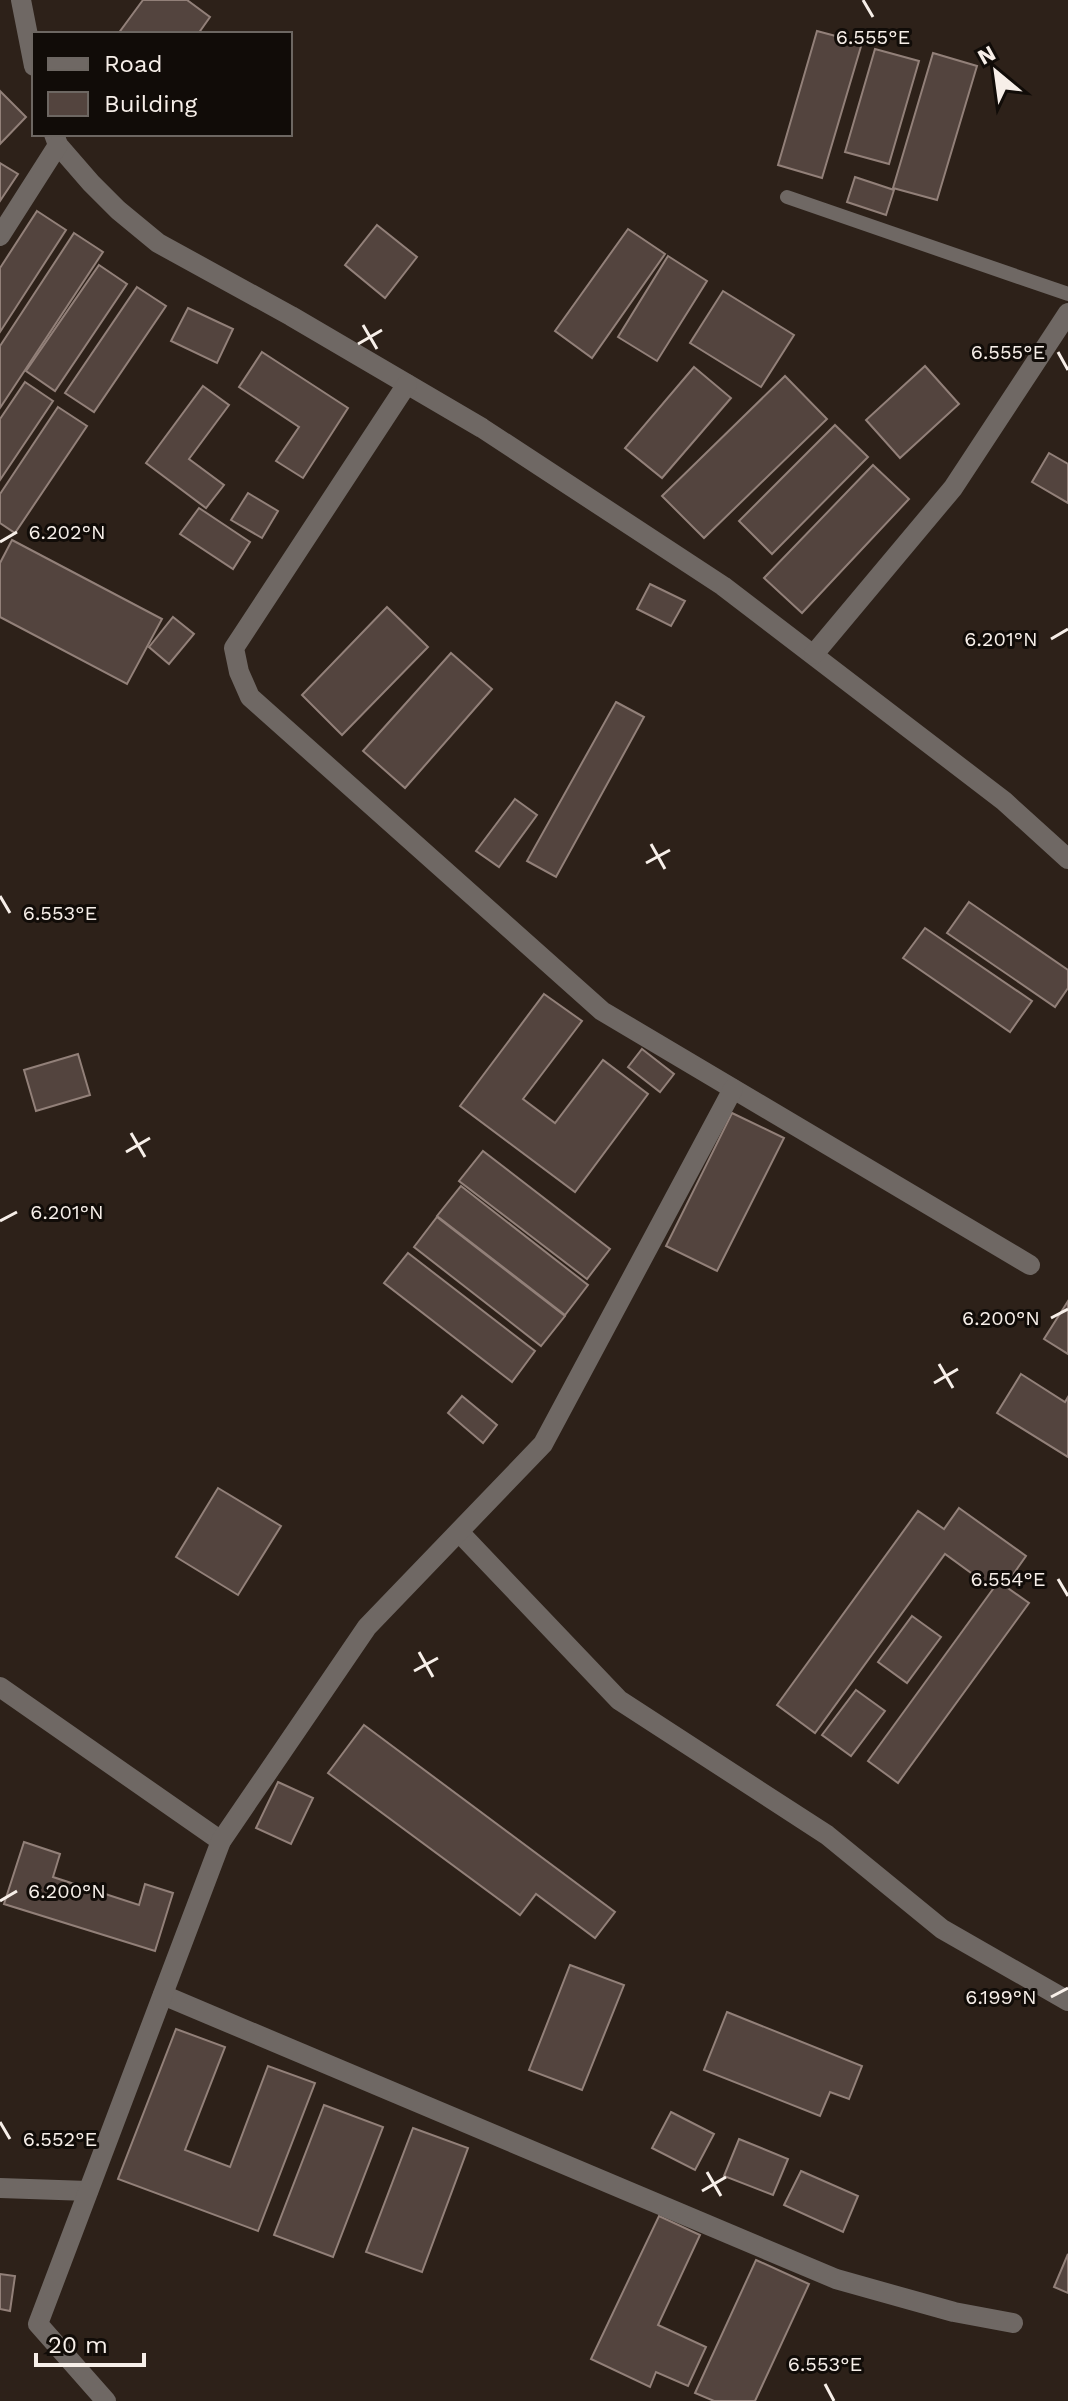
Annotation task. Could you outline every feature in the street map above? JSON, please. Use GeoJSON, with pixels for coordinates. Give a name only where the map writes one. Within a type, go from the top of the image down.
{"type":"FeatureCollection","features":[{"type":"Feature","properties":{"kind":"street"},"geometry":{"type":"LineString","coordinates":[[21,0],[32,56]]}},
{"type":"Feature","properties":{"kind":"street"},"geometry":{"type":"LineString","coordinates":[[0,236],[56,140],[118,210],[158,243],[494,436],[723,586],[1004,801],[1068,859]]}},
{"type":"Feature","properties":{"kind":"street"},"geometry":{"type":"LineString","coordinates":[[814,654],[953,488],[1068,313]]}},
{"type":"Feature","properties":{"kind":"street"},"geometry":{"type":"LineString","coordinates":[[407,384],[234,648],[239,672],[250,697],[602,1011],[1030,1265]]}},
{"type":"Feature","properties":{"kind":"street"},"geometry":{"type":"LineString","coordinates":[[106,2401],[38,2324],[221,1841],[367,1627],[543,1444],[733,1089]]}},
{"type":"Feature","properties":{"kind":"street"},"geometry":{"type":"LineString","coordinates":[[459,1532],[619,1700],[827,1835],[942,1929],[1068,2001]]}},
{"type":"Feature","properties":{"kind":"street"},"geometry":{"type":"LineString","coordinates":[[0,1687],[221,1841]]}},
{"type":"Feature","properties":{"kind":"street"},"geometry":{"type":"LineString","coordinates":[[163,1995],[836,2279],[954,2312],[1013,2323]]}},
{"type":"Feature","properties":{"kind":"street"},"geometry":{"type":"LineString","coordinates":[[0,2188],[88,2191]]}},
{"type":"Feature","properties":{"kind":"lane"},"geometry":{"type":"LineString","coordinates":[[787,197],[1068,294]]}},
{"type":"Feature","properties":{"kind":"building"},"geometry":{"type":"Polygon","coordinates":[[[143,0],[187,0],[210,17],[199,32],[119,32],[143,0]]]}},
{"type":"Feature","properties":{"kind":"building"},"geometry":{"type":"Polygon","coordinates":[[[817,31],[862,43],[822,178],[778,165],[817,31]]]}},
{"type":"Feature","properties":{"kind":"building"},"geometry":{"type":"Polygon","coordinates":[[[875,49],[919,61],[889,164],[845,152],[875,49]]]}},
{"type":"Feature","properties":{"kind":"building"},"geometry":{"type":"Polygon","coordinates":[[[933,53],[977,66],[937,200],[893,188],[933,53]]]}},
{"type":"Feature","properties":{"kind":"building"},"geometry":{"type":"Polygon","coordinates":[[[0,91],[26,117],[0,144],[0,91]]]}},
{"type":"Feature","properties":{"kind":"building"},"geometry":{"type":"Polygon","coordinates":[[[0,163],[18,174],[0,201],[0,163]]]}},
{"type":"Feature","properties":{"kind":"building"},"geometry":{"type":"Polygon","coordinates":[[[855,177],[894,190],[886,215],[847,202],[855,177]]]}},
{"type":"Feature","properties":{"kind":"building"},"geometry":{"type":"Polygon","coordinates":[[[37,211],[66,230],[0,332],[0,268],[37,211]]]}},
{"type":"Feature","properties":{"kind":"building"},"geometry":{"type":"Polygon","coordinates":[[[377,225],[417,257],[385,298],[345,265],[377,225]]]}},
{"type":"Feature","properties":{"kind":"building"},"geometry":{"type":"Polygon","coordinates":[[[628,229],[665,254],[592,358],[555,331],[628,229]]]}},
{"type":"Feature","properties":{"kind":"building"},"geometry":{"type":"Polygon","coordinates":[[[74,233],[103,252],[0,408],[0,346],[74,233]]]}},
{"type":"Feature","properties":{"kind":"building"},"geometry":{"type":"Polygon","coordinates":[[[668,256],[707,281],[657,361],[618,337],[668,256]]]}},
{"type":"Feature","properties":{"kind":"building"},"geometry":{"type":"Polygon","coordinates":[[[99,265],[127,284],[55,391],[26,371],[99,265]]]}},
{"type":"Feature","properties":{"kind":"building"},"geometry":{"type":"Polygon","coordinates":[[[137,287],[166,306],[94,412],[65,393],[137,287]]]}},
{"type":"Feature","properties":{"kind":"building"},"geometry":{"type":"Polygon","coordinates":[[[723,291],[794,335],[761,387],[690,343],[723,291]]]}},
{"type":"Feature","properties":{"kind":"building"},"geometry":{"type":"Polygon","coordinates":[[[188,308],[233,329],[217,363],[171,341],[188,308]]]}},
{"type":"Feature","properties":{"kind":"building"},"geometry":{"type":"Polygon","coordinates":[[[262,352],[348,408],[303,478],[276,461],[299,427],[239,387],[262,352]]]}},
{"type":"Feature","properties":{"kind":"building"},"geometry":{"type":"Polygon","coordinates":[[[925,366],[959,404],[900,458],[866,420],[925,366]]]}},
{"type":"Feature","properties":{"kind":"building"},"geometry":{"type":"Polygon","coordinates":[[[694,367],[731,398],[662,478],[625,448],[694,367]]]}},
{"type":"Feature","properties":{"kind":"building"},"geometry":{"type":"Polygon","coordinates":[[[785,376],[827,419],[704,538],[662,496],[785,376]]]}},
{"type":"Feature","properties":{"kind":"building"},"geometry":{"type":"Polygon","coordinates":[[[25,382],[53,401],[0,480],[0,419],[25,382]]]}},
{"type":"Feature","properties":{"kind":"building"},"geometry":{"type":"Polygon","coordinates":[[[203,386],[229,405],[189,459],[224,485],[206,508],[146,463],[203,386]]]}},
{"type":"Feature","properties":{"kind":"building"},"geometry":{"type":"Polygon","coordinates":[[[58,407],[87,426],[15,533],[0,523],[0,494],[58,407]]]}},
{"type":"Feature","properties":{"kind":"building"},"geometry":{"type":"Polygon","coordinates":[[[835,425],[868,457],[772,554],[739,521],[835,425]]]}},
{"type":"Feature","properties":{"kind":"building"},"geometry":{"type":"Polygon","coordinates":[[[1049,453],[1068,464],[1068,503],[1032,482],[1049,453]]]}},
{"type":"Feature","properties":{"kind":"building"},"geometry":{"type":"Polygon","coordinates":[[[873,465],[909,499],[802,613],[764,578],[873,465]]]}},
{"type":"Feature","properties":{"kind":"building"},"geometry":{"type":"Polygon","coordinates":[[[248,493],[278,511],[262,538],[231,520],[248,493]]]}},
{"type":"Feature","properties":{"kind":"building"},"geometry":{"type":"Polygon","coordinates":[[[199,508],[250,542],[233,569],[180,534],[199,508]]]}},
{"type":"Feature","properties":{"kind":"building"},"geometry":{"type":"Polygon","coordinates":[[[12,540],[162,619],[127,684],[0,617],[0,563],[12,540]]]}},
{"type":"Feature","properties":{"kind":"building"},"geometry":{"type":"Polygon","coordinates":[[[650,584],[685,601],[671,626],[637,609],[650,584]]]}},
{"type":"Feature","properties":{"kind":"building"},"geometry":{"type":"Polygon","coordinates":[[[387,607],[428,647],[342,735],[302,695],[387,607]]]}},
{"type":"Feature","properties":{"kind":"building"},"geometry":{"type":"Polygon","coordinates":[[[173,617],[194,634],[169,664],[149,647],[173,617]]]}},
{"type":"Feature","properties":{"kind":"building"},"geometry":{"type":"Polygon","coordinates":[[[451,653],[492,689],[405,788],[363,751],[451,653]]]}},
{"type":"Feature","properties":{"kind":"building"},"geometry":{"type":"Polygon","coordinates":[[[616,702],[644,717],[556,877],[527,861],[616,702]]]}},
{"type":"Feature","properties":{"kind":"building"},"geometry":{"type":"Polygon","coordinates":[[[515,799],[537,815],[499,867],[476,851],[515,799]]]}},
{"type":"Feature","properties":{"kind":"building"},"geometry":{"type":"Polygon","coordinates":[[[969,902],[1068,970],[1068,988],[1055,1007],[947,933],[969,902]]]}},
{"type":"Feature","properties":{"kind":"building"},"geometry":{"type":"Polygon","coordinates":[[[925,928],[1032,1001],[1010,1032],[903,958],[925,928]]]}},
{"type":"Feature","properties":{"kind":"building"},"geometry":{"type":"Polygon","coordinates":[[[544,994],[582,1021],[523,1099],[555,1123],[603,1060],[648,1094],[575,1192],[460,1106],[544,994]]]}},
{"type":"Feature","properties":{"kind":"building"},"geometry":{"type":"Polygon","coordinates":[[[642,1049],[674,1074],[660,1092],[628,1067],[642,1049]]]}},
{"type":"Feature","properties":{"kind":"building"},"geometry":{"type":"Polygon","coordinates":[[[78,1054],[90,1095],[36,1111],[24,1070],[78,1054]]]}},
{"type":"Feature","properties":{"kind":"building"},"geometry":{"type":"Polygon","coordinates":[[[732,1113],[784,1138],[717,1271],[666,1246],[732,1113]]]}},
{"type":"Feature","properties":{"kind":"building"},"geometry":{"type":"Polygon","coordinates":[[[483,1151],[610,1249],[587,1279],[459,1181],[483,1151]]]}},
{"type":"Feature","properties":{"kind":"building"},"geometry":{"type":"Polygon","coordinates":[[[461,1186],[588,1285],[565,1315],[437,1216],[461,1186]]]}},
{"type":"Feature","properties":{"kind":"building"},"geometry":{"type":"Polygon","coordinates":[[[437,1217],[565,1316],[541,1346],[414,1247],[437,1217]]]}},
{"type":"Feature","properties":{"kind":"building"},"geometry":{"type":"Polygon","coordinates":[[[408,1253],[535,1351],[512,1382],[384,1283],[408,1253]]]}},
{"type":"Feature","properties":{"kind":"building"},"geometry":{"type":"Polygon","coordinates":[[[1068,1301],[1068,1354],[1044,1339],[1068,1301]]]}},
{"type":"Feature","properties":{"kind":"building"},"geometry":{"type":"Polygon","coordinates":[[[1021,1374],[1065,1402],[1068,1397],[1068,1457],[997,1413],[1021,1374]]]}},
{"type":"Feature","properties":{"kind":"building"},"geometry":{"type":"Polygon","coordinates":[[[462,1396],[497,1425],[483,1443],[448,1413],[462,1396]]]}},
{"type":"Feature","properties":{"kind":"building"},"geometry":{"type":"Polygon","coordinates":[[[218,1488],[281,1526],[238,1595],[176,1557],[218,1488]]]}},
{"type":"Feature","properties":{"kind":"building"},"geometry":{"type":"Polygon","coordinates":[[[959,1508],[1026,1556],[1005,1586],[1029,1603],[898,1783],[868,1761],[993,1589],[945,1554],[815,1733],[777,1705],[918,1511],[944,1529],[959,1508]]]}},
{"type":"Feature","properties":{"kind":"building"},"geometry":{"type":"Polygon","coordinates":[[[912,1616],[941,1637],[907,1683],[878,1662],[912,1616]]]}},
{"type":"Feature","properties":{"kind":"building"},"geometry":{"type":"Polygon","coordinates":[[[856,1690],[885,1711],[851,1756],[822,1735],[856,1690]]]}},
{"type":"Feature","properties":{"kind":"building"},"geometry":{"type":"Polygon","coordinates":[[[364,1725],[615,1912],[595,1938],[536,1894],[520,1915],[328,1773],[364,1725]]]}},
{"type":"Feature","properties":{"kind":"building"},"geometry":{"type":"Polygon","coordinates":[[[278,1782],[313,1798],[291,1844],[256,1828],[278,1782]]]}},
{"type":"Feature","properties":{"kind":"building"},"geometry":{"type":"Polygon","coordinates":[[[24,1842],[60,1854],[53,1877],[139,1905],[145,1884],[173,1893],[155,1951],[4,1904],[24,1842]]]}},
{"type":"Feature","properties":{"kind":"building"},"geometry":{"type":"Polygon","coordinates":[[[570,1965],[624,1985],[582,2090],[529,2070],[570,1965]]]}},
{"type":"Feature","properties":{"kind":"building"},"geometry":{"type":"Polygon","coordinates":[[[727,2012],[862,2066],[849,2099],[830,2092],[820,2116],[704,2070],[727,2012]]]}},
{"type":"Feature","properties":{"kind":"building"},"geometry":{"type":"Polygon","coordinates":[[[176,2029],[225,2047],[185,2150],[230,2167],[268,2066],[315,2083],[258,2231],[118,2179],[176,2029]]]}},
{"type":"Feature","properties":{"kind":"building"},"geometry":{"type":"Polygon","coordinates":[[[324,2105],[383,2127],[333,2257],[274,2235],[324,2105]]]}},
{"type":"Feature","properties":{"kind":"building"},"geometry":{"type":"Polygon","coordinates":[[[671,2112],[714,2134],[695,2170],[652,2148],[671,2112]]]}},
{"type":"Feature","properties":{"kind":"building"},"geometry":{"type":"Polygon","coordinates":[[[413,2128],[468,2148],[422,2272],[366,2252],[413,2128]]]}},
{"type":"Feature","properties":{"kind":"building"},"geometry":{"type":"Polygon","coordinates":[[[739,2139],[788,2159],[773,2195],[724,2176],[739,2139]]]}},
{"type":"Feature","properties":{"kind":"building"},"geometry":{"type":"Polygon","coordinates":[[[801,2171],[858,2196],[843,2232],[784,2205],[801,2171]]]}},
{"type":"Feature","properties":{"kind":"building"},"geometry":{"type":"Polygon","coordinates":[[[659,2216],[700,2235],[658,2325],[706,2347],[688,2386],[656,2372],[650,2387],[591,2359],[659,2216]]]}},
{"type":"Feature","properties":{"kind":"building"},"geometry":{"type":"Polygon","coordinates":[[[1068,2254],[1068,2293],[1054,2287],[1068,2254]]]}},
{"type":"Feature","properties":{"kind":"building"},"geometry":{"type":"Polygon","coordinates":[[[756,2260],[809,2284],[755,2401],[714,2401],[695,2393],[756,2260]]]}},
{"type":"Feature","properties":{"kind":"building"},"geometry":{"type":"Polygon","coordinates":[[[0,2274],[15,2276],[10,2311],[0,2309],[0,2274]]]}}]}
